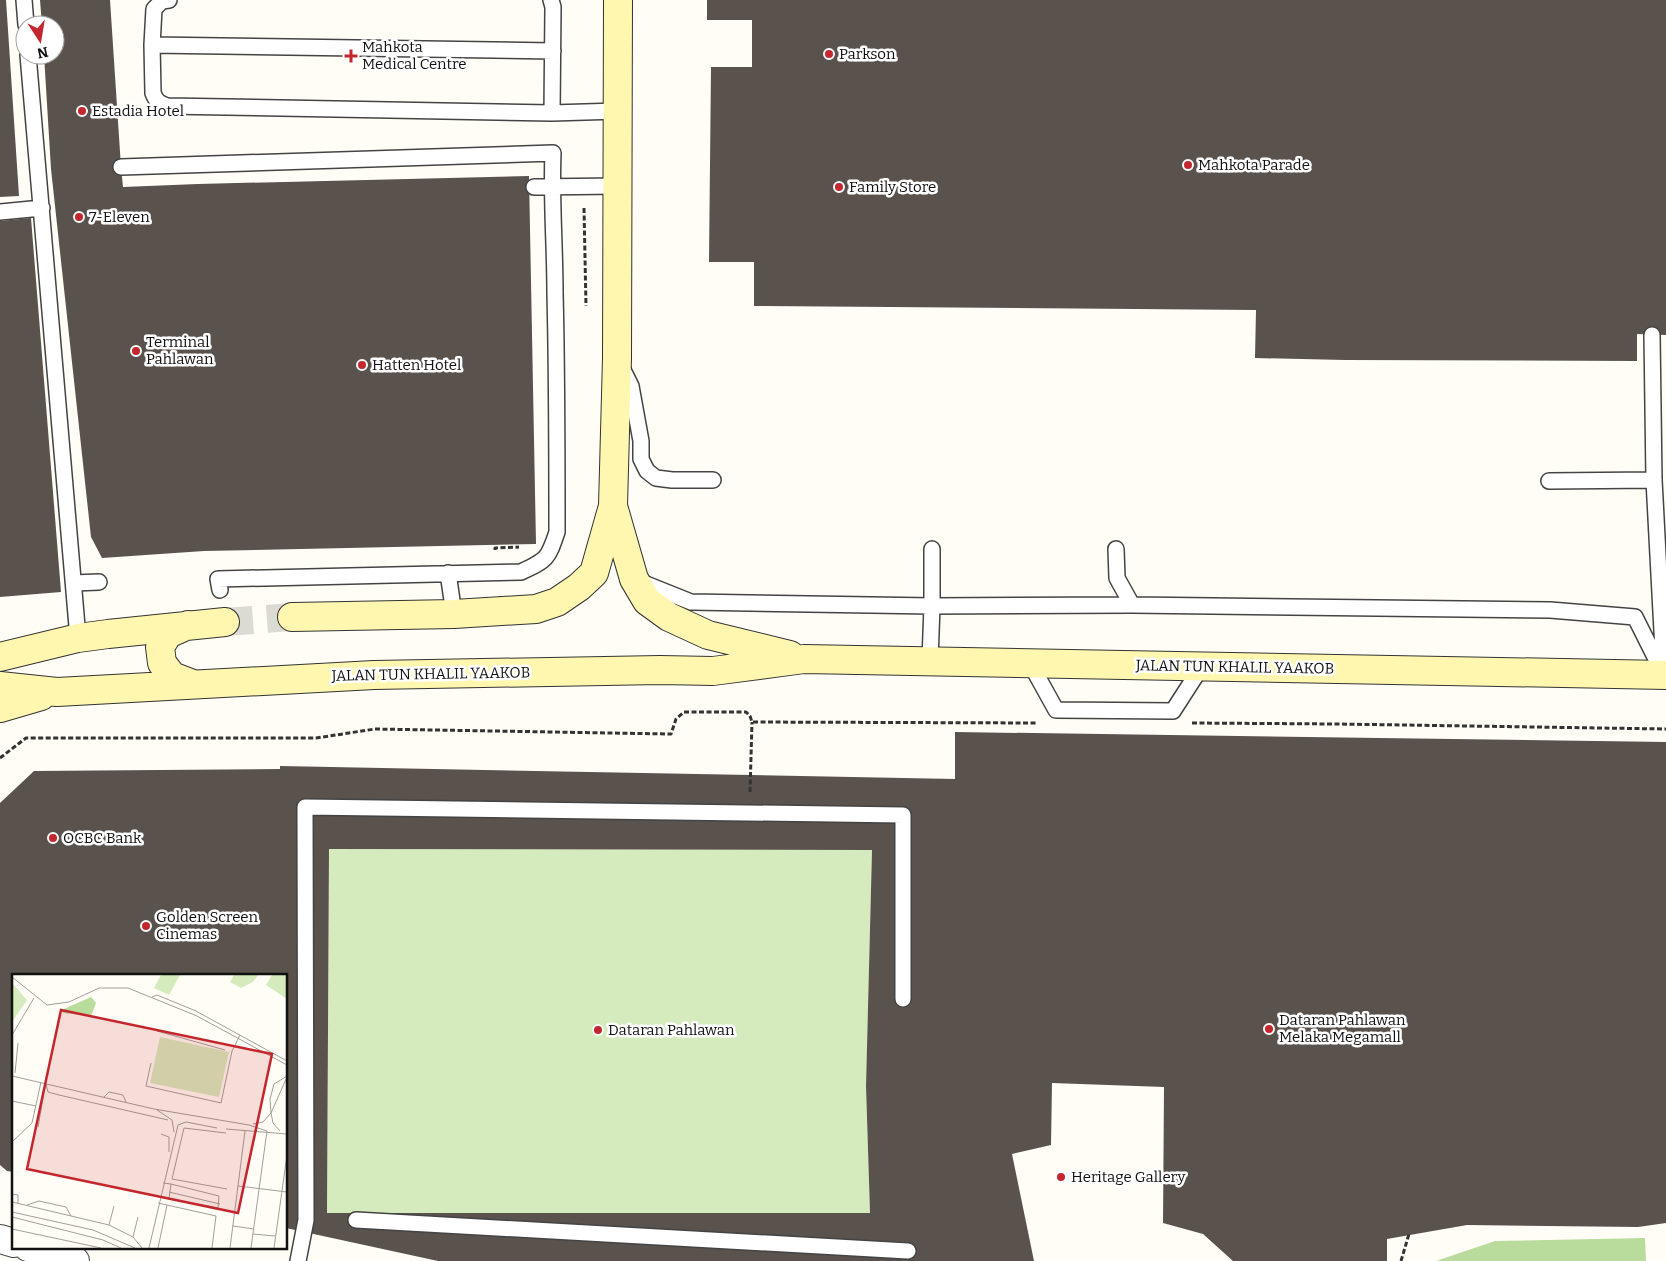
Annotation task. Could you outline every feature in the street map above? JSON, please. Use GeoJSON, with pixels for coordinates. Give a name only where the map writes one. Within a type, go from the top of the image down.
{"type":"FeatureCollection","features":[{"type":"Feature","properties":{"kind":"main road"},"geometry":{"type":"LineString","coordinates":[[292,617],[454,614],[536,609],[557,602],[594,573],[613,506],[617,358],[618,0]]}},
{"type":"Feature","properties":{"kind":"main road","name":"JALAN TUN KHALIL YAAKOB"},"geometry":{"type":"LineString","coordinates":[[613,506],[634,579],[647,601],[668,616],[708,635],[804,659]]}},
{"type":"Feature","properties":{"kind":"main road"},"geometry":{"type":"LineString","coordinates":[[0,657],[78,638],[225,622]]}},
{"type":"Feature","properties":{"kind":"main road"},"geometry":{"type":"LineString","coordinates":[[188,625],[168,634],[160,648],[162,664],[172,676],[193,684]]}},
{"type":"Feature","properties":{"kind":"main road","name":"JALAN TUN KHALIL YAAKOB"},"geometry":{"type":"LineString","coordinates":[[57,692],[384,674],[713,671],[804,659],[1665,675]]}},
{"type":"Feature","properties":{"kind":"main road"},"geometry":{"type":"LineString","coordinates":[[0,686],[57,692]]}},
{"type":"Feature","properties":{"kind":"main road"},"geometry":{"type":"LineString","coordinates":[[0,708],[57,692]]}},
{"type":"Feature","properties":{"kind":"street"},"geometry":{"type":"LineString","coordinates":[[31,1248],[75,1261]]}},
{"type":"Feature","properties":{"kind":"lane"},"geometry":{"type":"LineString","coordinates":[[24,0],[25,15]]}},
{"type":"Feature","properties":{"kind":"lane"},"geometry":{"type":"LineString","coordinates":[[169,0],[162,1],[154,9],[152,45],[153,93],[155,100],[167,106],[552,112],[618,111]]}},
{"type":"Feature","properties":{"kind":"lane"},"geometry":{"type":"LineString","coordinates":[[551,0],[553,51],[552,112]]}},
{"type":"Feature","properties":{"kind":"lane"},"geometry":{"type":"LineString","coordinates":[[152,45],[553,51]]}},
{"type":"Feature","properties":{"kind":"lane"},"geometry":{"type":"LineString","coordinates":[[29,65],[44,169],[42,208],[78,638]]}},
{"type":"Feature","properties":{"kind":"lane"},"geometry":{"type":"LineString","coordinates":[[121,167],[553,153],[557,532],[552,548],[543,562],[521,572],[218,579],[220,590]]}},
{"type":"Feature","properties":{"kind":"lane"},"geometry":{"type":"LineString","coordinates":[[534,187],[618,186]]}},
{"type":"Feature","properties":{"kind":"lane"},"geometry":{"type":"LineString","coordinates":[[0,212],[42,208]]}},
{"type":"Feature","properties":{"kind":"lane"},"geometry":{"type":"LineString","coordinates":[[1652,335],[1654,480],[1665,675]]}},
{"type":"Feature","properties":{"kind":"lane"},"geometry":{"type":"LineString","coordinates":[[617,358],[631,386],[641,459],[647,471],[656,478],[713,480]]}},
{"type":"Feature","properties":{"kind":"lane"},"geometry":{"type":"LineString","coordinates":[[1549,480],[1654,480]]}},
{"type":"Feature","properties":{"kind":"lane"},"geometry":{"type":"LineString","coordinates":[[930,660],[932,549]]}},
{"type":"Feature","properties":{"kind":"lane"},"geometry":{"type":"LineString","coordinates":[[1116,549],[1117,578],[1132,605]]}},
{"type":"Feature","properties":{"kind":"lane"},"geometry":{"type":"LineString","coordinates":[[448,573],[454,614]]}},
{"type":"Feature","properties":{"kind":"lane"},"geometry":{"type":"LineString","coordinates":[[634,579],[691,602],[932,606],[1132,605],[1550,610],[1635,618],[1665,675]]}},
{"type":"Feature","properties":{"kind":"lane"},"geometry":{"type":"LineString","coordinates":[[74,583],[99,582]]}},
{"type":"Feature","properties":{"kind":"lane"},"geometry":{"type":"LineString","coordinates":[[1030,663],[1056,710],[1173,711],[1202,666]]}},
{"type":"Feature","properties":{"kind":"lane"},"geometry":{"type":"LineString","coordinates":[[298,1261],[306,1220],[306,806],[903,815],[903,999]]}},
{"type":"Feature","properties":{"kind":"lane"},"geometry":{"type":"LineString","coordinates":[[356,1220],[908,1251]]}},
{"type":"Feature","properties":{"kind":"path"},"geometry":{"type":"LineString","coordinates":[[496,572],[495,548],[522,547]]}},
{"type":"Feature","properties":{"kind":"path"},"geometry":{"type":"LineString","coordinates":[[0,758],[26,738],[316,738],[375,730],[671,734],[676,718],[684,712],[746,712],[752,722],[750,798]]}},
{"type":"Feature","properties":{"kind":"path"},"geometry":{"type":"LineString","coordinates":[[752,722],[1040,723]]}},
{"type":"Feature","properties":{"kind":"path"},"geometry":{"type":"LineString","coordinates":[[1188,723],[1666,729]]}},
{"type":"Feature","properties":{"kind":"path"},"geometry":{"type":"LineString","coordinates":[[1401,1261],[1409,1234]]}},
{"type":"Feature","properties":{"kind":"green space","name":"Dataran Pahlawan"},"geometry":{"type":"Polygon","coordinates":[[[329,849],[872,850],[866,1086],[870,1213],[327,1213],[329,849]]]}},
{"type":"Feature","properties":{"kind":"green space"},"geometry":{"type":"Polygon","coordinates":[[[1645,1238],[1646,1261],[1436,1261],[1495,1241],[1645,1238]]]}},
{"type":"Feature","properties":{"kind":"building"},"geometry":{"type":"Polygon","coordinates":[[[0,0],[6,0],[19,196],[0,197],[0,0]]]}},
{"type":"Feature","properties":{"kind":"building"},"geometry":{"type":"Polygon","coordinates":[[[40,0],[110,0],[123,187],[529,176],[536,544],[204,551],[102,558],[91,537],[51,169],[45,65],[65,65],[65,15],[41,15],[40,0]]]}},
{"type":"Feature","properties":{"kind":"building","name":"Mahkota Parade"},"geometry":{"type":"Polygon","coordinates":[[[707,0],[1666,0],[1666,335],[1637,334],[1637,361],[1255,358],[1256,310],[754,306],[754,262],[709,262],[711,67],[752,67],[752,20],[707,20],[707,0]]]}},
{"type":"Feature","properties":{"kind":"building"},"geometry":{"type":"Polygon","coordinates":[[[31,218],[61,592],[0,597],[0,221],[31,218]]]}},
{"type":"Feature","properties":{"kind":"building","name":"Dataran Pahlawan Melaka Megamall"},"geometry":{"type":"Polygon","coordinates":[[[955,732],[1666,742],[1666,1223],[1638,1227],[1467,1225],[1387,1239],[1387,1261],[1233,1261],[1203,1234],[1163,1223],[1164,1087],[1052,1083],[1051,1145],[1012,1154],[1034,1261],[438,1261],[288,1228],[288,974],[12,974],[12,1172],[7,1171],[0,1165],[0,803],[34,771],[280,769],[280,766],[955,779],[955,732]],[[329,849],[327,1213],[870,1213],[866,1086],[872,850],[329,849]]]}},
{"type":"Feature","properties":{"kind":"tunnel"},"geometry":{"type":"LineString","coordinates":[[225,622],[292,617]]}},
{"type":"Feature","properties":{"kind":"place","name":"Parkson"},"geometry":{"type":"Point","coordinates":[829,54]}},
{"type":"Feature","properties":{"kind":"place","name":"Mahkota Medical Centre"},"geometry":{"type":"Point","coordinates":[351,56]}},
{"type":"Feature","properties":{"kind":"place","name":"Estadia Hotel"},"geometry":{"type":"Point","coordinates":[82,111]}},
{"type":"Feature","properties":{"kind":"place","name":"Mahkota Parade"},"geometry":{"type":"Point","coordinates":[1188,165]}},
{"type":"Feature","properties":{"kind":"place","name":"Family Store"},"geometry":{"type":"Point","coordinates":[839,187]}},
{"type":"Feature","properties":{"kind":"place","name":"7-Eleven"},"geometry":{"type":"Point","coordinates":[79,217]}},
{"type":"Feature","properties":{"kind":"place","name":"Terminal Pahlawan"},"geometry":{"type":"Point","coordinates":[136,351]}},
{"type":"Feature","properties":{"kind":"place","name":"Hatten Hotel"},"geometry":{"type":"Point","coordinates":[362,365]}},
{"type":"Feature","properties":{"kind":"place","name":"OCBC Bank"},"geometry":{"type":"Point","coordinates":[53,838]}},
{"type":"Feature","properties":{"kind":"place","name":"Golden Screen Cinemas"},"geometry":{"type":"Point","coordinates":[146,926]}},
{"type":"Feature","properties":{"kind":"place","name":"Dataran Pahlawan Melaka Megamall"},"geometry":{"type":"Point","coordinates":[1269,1029]}},
{"type":"Feature","properties":{"kind":"place","name":"Dataran Pahlawan"},"geometry":{"type":"Point","coordinates":[598,1030]}},
{"type":"Feature","properties":{"kind":"place","name":"Heritage Gallery"},"geometry":{"type":"Point","coordinates":[1061,1177]}}]}
